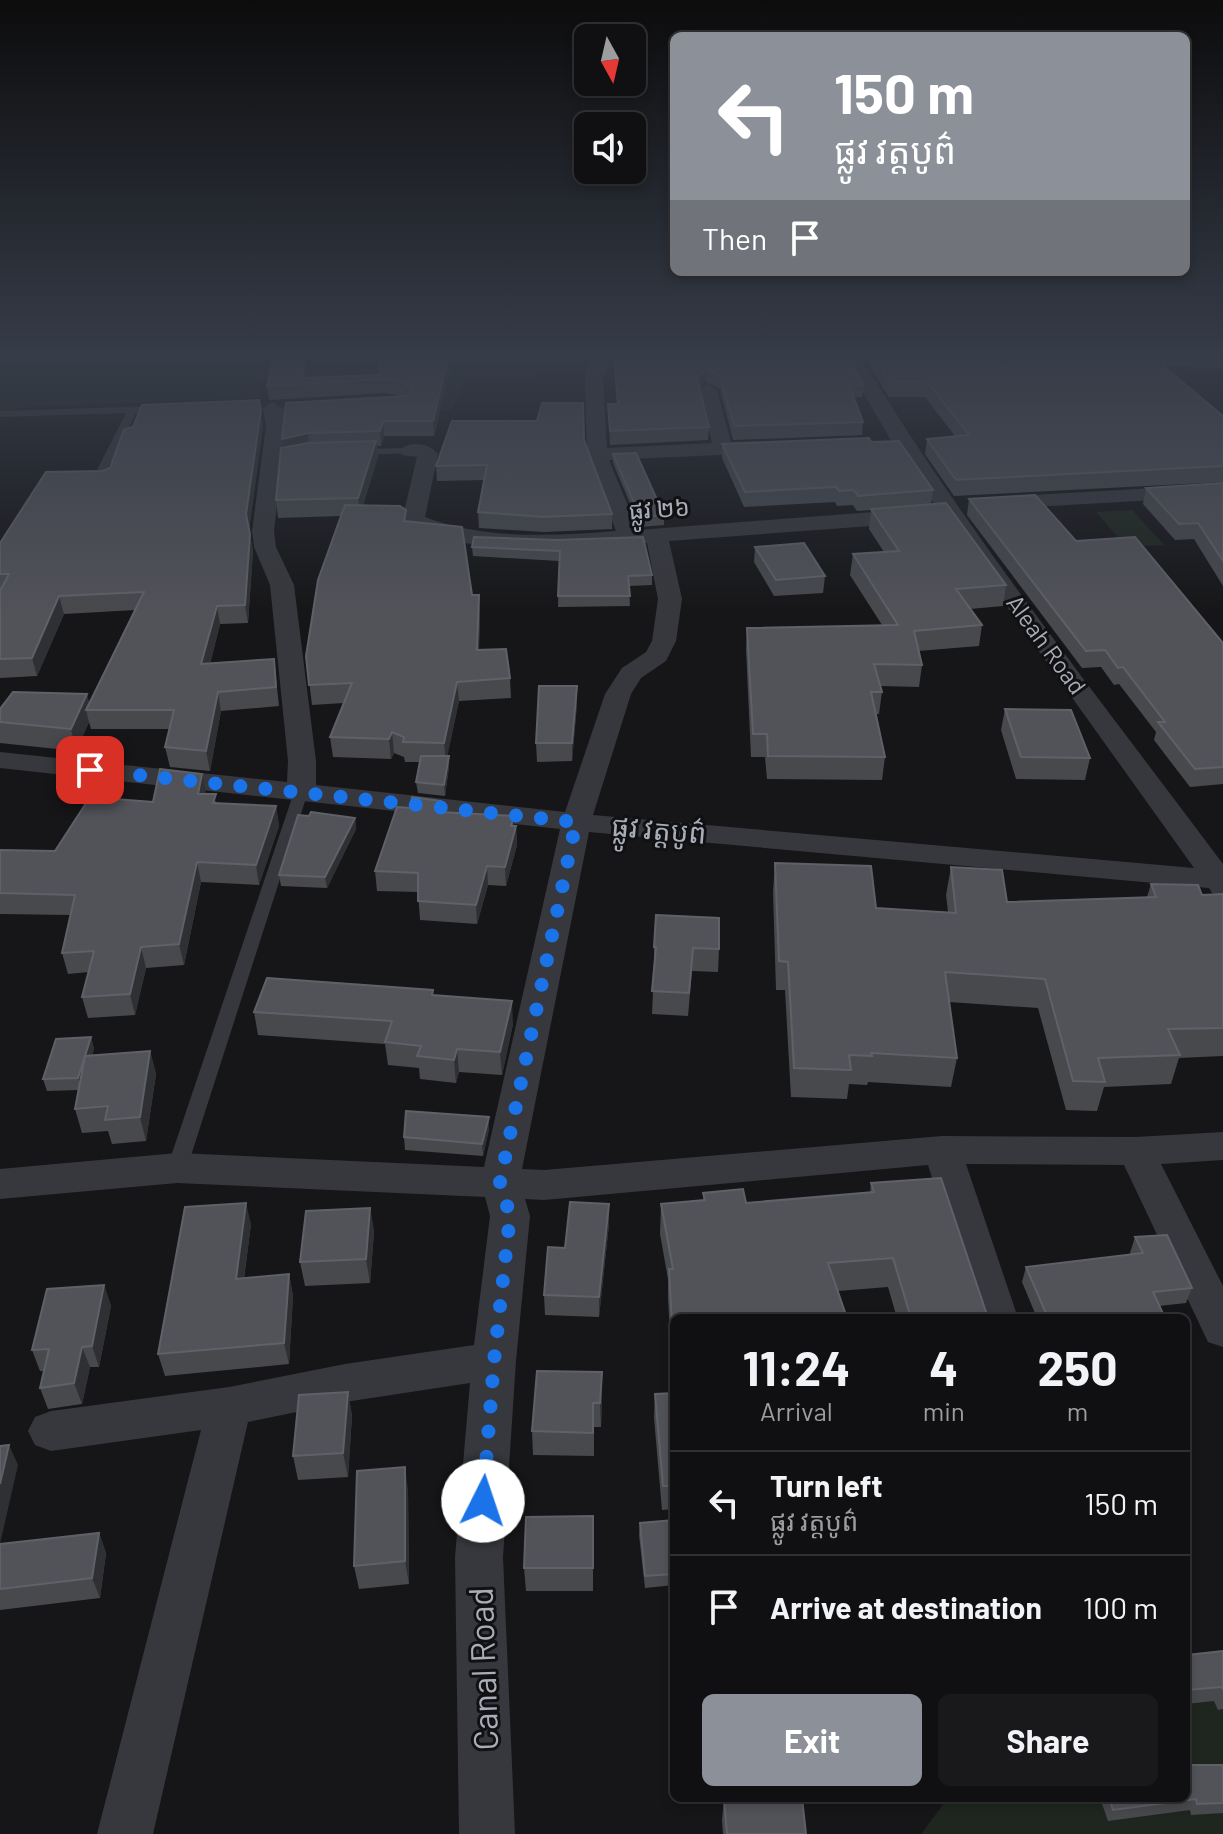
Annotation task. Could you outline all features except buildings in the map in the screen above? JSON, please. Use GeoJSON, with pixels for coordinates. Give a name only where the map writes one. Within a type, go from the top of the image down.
{"type":"FeatureCollection","features":[{"type":"Feature","properties":{"kind":"street"},"geometry":{"type":"LineString","coordinates":[[278,444],[280,459],[263,531],[265,547],[282,585],[302,761],[301,792]]}},
{"type":"Feature","properties":{"kind":"street","name":"Canal Road"},"geometry":{"type":"LineString","coordinates":[[487,1834],[479,1557],[494,1361],[510,1216],[500,1182],[576,822],[618,694],[631,673],[657,656],[662,649],[670,599],[643,536],[597,454],[596,444]]}},
{"type":"Feature","properties":{"kind":"street"},"geometry":{"type":"LineString","coordinates":[[722,444],[723,449]]}},
{"type":"Feature","properties":{"kind":"street","name":"Aleah Road"},"geometry":{"type":"LineString","coordinates":[[903,444],[1222,882]]}},
{"type":"Feature","properties":{"kind":"street"},"geometry":{"type":"LineString","coordinates":[[597,454],[783,446]]}},
{"type":"Feature","properties":{"kind":"street","name":"ផ្លូវ ២៦"},"geometry":{"type":"LineString","coordinates":[[409,451],[428,454],[413,520],[424,526],[460,534],[506,539],[579,540],[643,536],[1222,491]]}},
{"type":"Feature","properties":{"kind":"street","name":"ផ្លូវ វត្តបូព៌"},"geometry":{"type":"LineString","coordinates":[[0,760],[576,822],[1222,882]]}},
{"type":"Feature","properties":{"kind":"street"},"geometry":{"type":"LineString","coordinates":[[0,1184],[177,1168],[544,1185],[942,1150],[1136,1151],[1223,1146]]}},
{"type":"Feature","properties":{"kind":"street"},"geometry":{"type":"LineString","coordinates":[[942,1150],[996,1314]]}},
{"type":"Feature","properties":{"kind":"street"},"geometry":{"type":"LineString","coordinates":[[1136,1151],[1223,1329]]}},
{"type":"Feature","properties":{"kind":"street"},"geometry":{"type":"LineString","coordinates":[[51,1431],[229,1406],[345,1383],[494,1361]]}},
{"type":"Feature","properties":{"kind":"street"},"geometry":{"type":"LineString","coordinates":[[125,1834],[229,1406]]}},
{"type":"Feature","properties":{"kind":"lane"},"geometry":{"type":"LineString","coordinates":[[101,472],[115,444]]}},
{"type":"Feature","properties":{"kind":"lane"},"geometry":{"type":"LineString","coordinates":[[353,452],[409,451]]}},
{"type":"Feature","properties":{"kind":"lane"},"geometry":{"type":"LineString","coordinates":[[177,1168],[301,792]]}},
{"type":"Feature","properties":{"kind":"shaded area"},"geometry":{"type":"Polygon","coordinates":[[[1132,510],[1164,545],[1126,547],[1096,512],[1132,510]]]}},
{"type":"Feature","properties":{"kind":"shaded area"},"geometry":{"type":"Polygon","coordinates":[[[1223,1677],[1223,1834],[921,1834],[945,1802],[1190,1802],[1190,1684],[1223,1677]]]}},
{"type":"Feature","properties":{"kind":"route"},"geometry":{"type":"LineString","coordinates":[[90,770],[576,822],[500,1182],[510,1216],[483,1501]]}}]}
